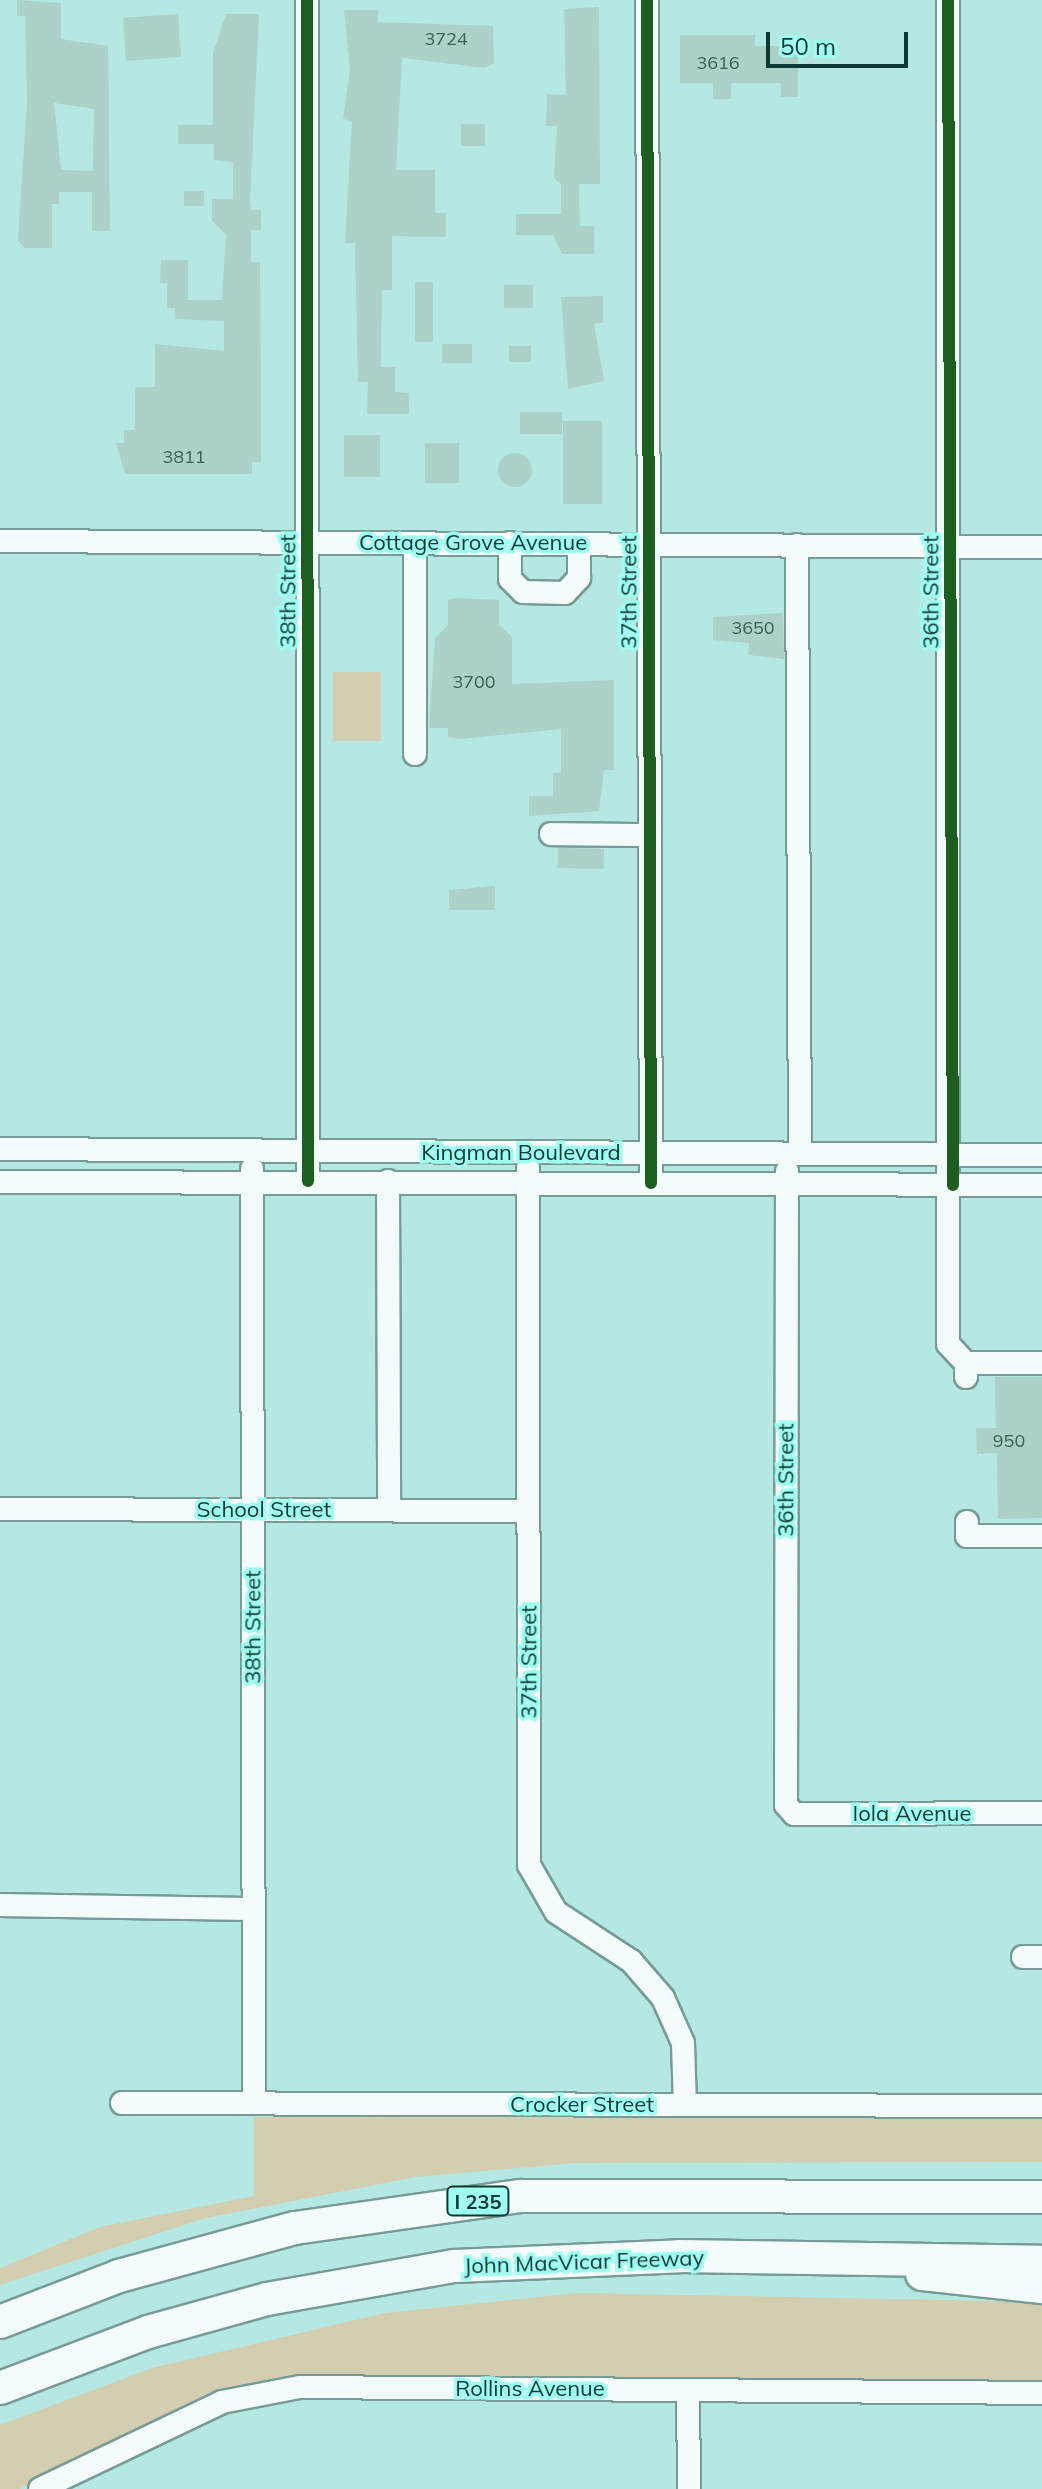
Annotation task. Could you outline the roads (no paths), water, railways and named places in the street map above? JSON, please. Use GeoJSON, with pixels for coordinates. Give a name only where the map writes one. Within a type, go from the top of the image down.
{"type":"FeatureCollection","features":[{"type":"Feature","properties":{"kind":"highway","name":"I 235"},"geometry":{"type":"LineString","coordinates":[[0,2322],[119,2276],[368,2214],[521,2196],[1042,2194]]}},
{"type":"Feature","properties":{"kind":"highway","name":"John MacVicar Freeway"},"geometry":{"type":"LineString","coordinates":[[0,2388],[148,2332],[267,2299],[455,2266],[560,2258],[873,2258],[1042,2262]]}},
{"type":"Feature","properties":{"kind":"highway"},"geometry":{"type":"LineString","coordinates":[[873,2258],[979,2285],[1042,2287]]}},
{"type":"Feature","properties":{"kind":"street","name":"38th Street"},"geometry":{"type":"LineString","coordinates":[[307,0],[308,1181]]}},
{"type":"Feature","properties":{"kind":"street","name":"37th Street"},"geometry":{"type":"LineString","coordinates":[[647,0],[651,1183]]}},
{"type":"Feature","properties":{"kind":"street","name":"36th Street"},"geometry":{"type":"LineString","coordinates":[[948,0],[953,1155],[948,1344],[966,1370],[1042,1363]]}},
{"type":"Feature","properties":{"kind":"street","name":"Cottage Grove Avenue"},"geometry":{"type":"LineString","coordinates":[[0,541],[1042,547]]}},
{"type":"Feature","properties":{"kind":"street"},"geometry":{"type":"LineString","coordinates":[[415,543],[415,754]]}},
{"type":"Feature","properties":{"kind":"street"},"geometry":{"type":"LineString","coordinates":[[510,543],[510,579],[523,592],[565,593],[579,578],[579,544]]}},
{"type":"Feature","properties":{"kind":"street","name":"36th Street"},"geometry":{"type":"LineString","coordinates":[[786,1805],[787,1184],[794,1154],[797,545]]}},
{"type":"Feature","properties":{"kind":"street"},"geometry":{"type":"LineString","coordinates":[[551,834],[650,835]]}},
{"type":"Feature","properties":{"kind":"street","name":"Kingman Boulevard"},"geometry":{"type":"LineString","coordinates":[[0,1149],[1042,1155]]}},
{"type":"Feature","properties":{"kind":"street","name":"38th Street"},"geometry":{"type":"LineString","coordinates":[[252,1151],[254,2103]]}},
{"type":"Feature","properties":{"kind":"street","name":"37th Street"},"geometry":{"type":"LineString","coordinates":[[528,1153],[529,1865],[556,1912],[631,1961],[663,1998],[683,2043],[685,2105]]}},
{"type":"Feature","properties":{"kind":"street"},"geometry":{"type":"LineString","coordinates":[[388,1181],[389,1510]]}},
{"type":"Feature","properties":{"kind":"street","name":"Kingman Boulevard"},"geometry":{"type":"LineString","coordinates":[[0,1182],[1042,1185]]}},
{"type":"Feature","properties":{"kind":"street","name":"School Street"},"geometry":{"type":"LineString","coordinates":[[0,1509],[528,1511]]}},
{"type":"Feature","properties":{"kind":"street"},"geometry":{"type":"LineString","coordinates":[[967,1522],[967,1536],[1042,1536]]}},
{"type":"Feature","properties":{"kind":"street","name":"Iola Avenue"},"geometry":{"type":"LineString","coordinates":[[786,1805],[794,1814],[1042,1813]]}},
{"type":"Feature","properties":{"kind":"street"},"geometry":{"type":"LineString","coordinates":[[0,1905],[254,1909]]}},
{"type":"Feature","properties":{"kind":"street","name":"Crocker Street"},"geometry":{"type":"LineString","coordinates":[[122,2103],[1042,2106]]}},
{"type":"Feature","properties":{"kind":"street","name":"Rollins Avenue"},"geometry":{"type":"LineString","coordinates":[[40,2489],[261,2391],[1042,2393]]}},
{"type":"Feature","properties":{"kind":"street"},"geometry":{"type":"LineString","coordinates":[[688,2391],[689,2489]]}}]}
